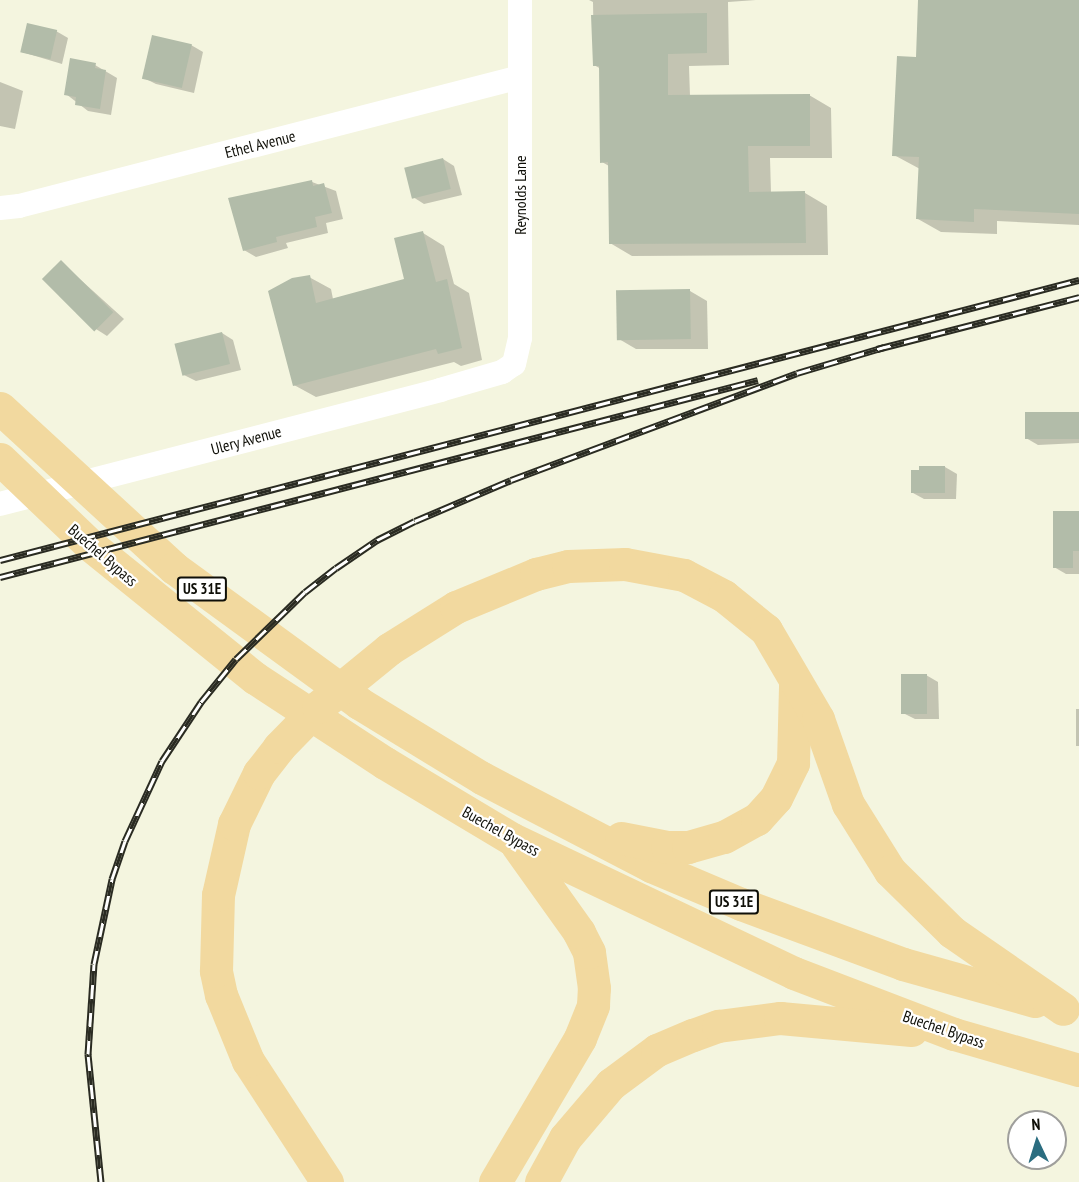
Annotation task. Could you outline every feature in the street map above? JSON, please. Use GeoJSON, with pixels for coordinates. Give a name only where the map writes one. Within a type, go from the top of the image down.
{"type":"FeatureCollection","features":[{"type":"Feature","properties":{"kind":"main road","name":"US 31E"},"geometry":{"type":"LineString","coordinates":[[5,414],[174,568],[305,665],[411,736],[557,818],[651,866],[828,938],[903,964],[1071,1011]]}},
{"type":"Feature","properties":{"kind":"main road","name":"Buechel Bypass"},"geometry":{"type":"LineString","coordinates":[[0,459],[90,545],[178,619],[265,685],[385,763],[512,839],[794,973],[954,1034],[1079,1070]]}},
{"type":"Feature","properties":{"kind":"main road"},"geometry":{"type":"LineString","coordinates":[[327,1182],[248,1061],[231,1028],[216,971],[218,895],[223,860],[246,795],[279,747],[354,676],[420,627],[490,591],[568,566],[598,563],[654,567],[703,583],[766,630],[780,650],[795,685],[818,719],[848,804],[890,871],[952,932],[1071,1011]]}},
{"type":"Feature","properties":{"kind":"main road"},"geometry":{"type":"LineString","coordinates":[[557,818],[635,843],[667,847],[706,843],[744,829],[768,810],[793,763],[795,685]]}},
{"type":"Feature","properties":{"kind":"main road"},"geometry":{"type":"LineString","coordinates":[[495,1182],[580,1038],[593,1005],[594,988],[589,952],[579,932],[512,839]]}},
{"type":"Feature","properties":{"kind":"main road"},"geometry":{"type":"LineString","coordinates":[[541,1182],[565,1138],[611,1084],[657,1050],[718,1026],[780,1018],[954,1034]]}},
{"type":"Feature","properties":{"kind":"street","name":"Reynolds Lane"},"geometry":{"type":"LineString","coordinates":[[491,375],[514,364],[520,338],[519,0]]}},
{"type":"Feature","properties":{"kind":"street","name":"Ethel Avenue"},"geometry":{"type":"LineString","coordinates":[[0,208],[19,206],[520,77]]}},
{"type":"Feature","properties":{"kind":"street","name":"Ulery Avenue"},"geometry":{"type":"LineString","coordinates":[[0,504],[491,375]]}},
{"type":"Feature","properties":{"kind":"building"},"geometry":{"type":"Polygon","coordinates":[[[918,0],[1079,0],[1079,214],[974,209],[974,222],[916,219],[919,157],[892,156],[897,56],[916,57],[918,0]]]}},
{"type":"Feature","properties":{"kind":"building"},"geometry":{"type":"Polygon","coordinates":[[[707,13],[707,53],[668,54],[668,95],[810,94],[810,146],[748,146],[749,192],[805,191],[806,243],[609,244],[608,162],[600,163],[599,66],[593,66],[591,15],[707,13]]]}},
{"type":"Feature","properties":{"kind":"building"},"geometry":{"type":"Polygon","coordinates":[[[27,23],[57,30],[50,59],[20,52],[27,23]]]}},
{"type":"Feature","properties":{"kind":"building"},"geometry":{"type":"Polygon","coordinates":[[[152,35],[192,44],[182,88],[142,79],[152,35]]]}},
{"type":"Feature","properties":{"kind":"building"},"geometry":{"type":"Polygon","coordinates":[[[70,58],[96,63],[95,68],[106,70],[100,109],[75,105],[76,97],[64,95],[70,58]]]}},
{"type":"Feature","properties":{"kind":"building"},"geometry":{"type":"Polygon","coordinates":[[[443,158],[451,189],[412,199],[404,168],[443,158]]]}},
{"type":"Feature","properties":{"kind":"building"},"geometry":{"type":"Polygon","coordinates":[[[312,180],[313,186],[324,183],[332,213],[315,217],[317,227],[276,237],[277,242],[243,251],[228,198],[312,180]]]}},
{"type":"Feature","properties":{"kind":"building"},"geometry":{"type":"Polygon","coordinates":[[[423,231],[436,282],[447,279],[462,348],[438,354],[436,349],[293,386],[268,291],[292,278],[310,275],[316,303],[404,279],[394,238],[423,231]]]}},
{"type":"Feature","properties":{"kind":"building"},"geometry":{"type":"Polygon","coordinates":[[[61,260],[113,312],[94,331],[42,279],[61,260]]]}},
{"type":"Feature","properties":{"kind":"building"},"geometry":{"type":"Polygon","coordinates":[[[690,289],[691,339],[617,340],[616,290],[690,289]]]}},
{"type":"Feature","properties":{"kind":"building"},"geometry":{"type":"Polygon","coordinates":[[[222,332],[230,364],[182,376],[174,344],[222,332]]]}},
{"type":"Feature","properties":{"kind":"building"},"geometry":{"type":"Polygon","coordinates":[[[1025,412],[1079,412],[1079,439],[1025,439],[1025,412]]]}},
{"type":"Feature","properties":{"kind":"building"},"geometry":{"type":"Polygon","coordinates":[[[919,466],[945,466],[945,493],[911,493],[911,470],[919,470],[919,466]]]}},
{"type":"Feature","properties":{"kind":"building"},"geometry":{"type":"Polygon","coordinates":[[[1053,511],[1079,511],[1079,551],[1073,551],[1073,568],[1053,568],[1053,511]]]}},
{"type":"Feature","properties":{"kind":"building"},"geometry":{"type":"Polygon","coordinates":[[[901,674],[927,674],[927,714],[901,714],[901,674]]]}},
{"type":"Feature","properties":{"kind":"railway"},"geometry":{"type":"LineString","coordinates":[[0,560],[1079,280]]}},
{"type":"Feature","properties":{"kind":"railway"},"geometry":{"type":"LineString","coordinates":[[877,349],[1079,297]]}},
{"type":"Feature","properties":{"kind":"railway"},"geometry":{"type":"LineString","coordinates":[[101,1182],[88,1054],[94,964],[112,879],[125,841],[162,761],[201,702],[236,659],[305,592],[336,568],[377,540],[415,521],[511,480],[797,373],[884,347]]}},
{"type":"Feature","properties":{"kind":"railway"},"geometry":{"type":"LineString","coordinates":[[0,577],[758,380]]}}]}
